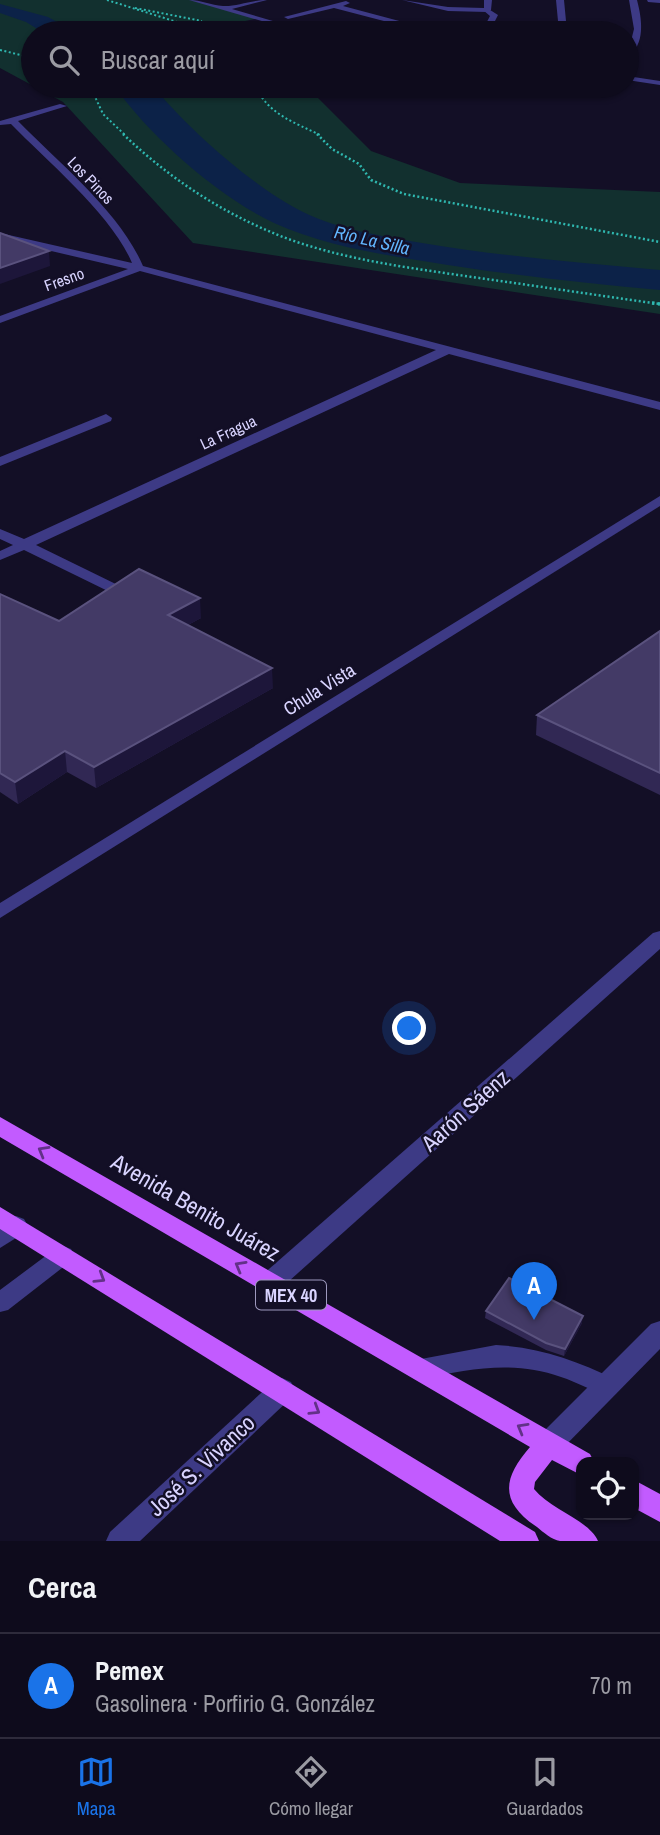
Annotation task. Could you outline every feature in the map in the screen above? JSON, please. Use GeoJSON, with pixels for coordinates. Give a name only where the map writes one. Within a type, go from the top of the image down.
{"type":"FeatureCollection","features":[{"type":"Feature","properties":{"kind":"main road","name":"Avenida Benito Juárez"},"geometry":{"type":"LineString","coordinates":[[0,1126],[576,1459]]}},
{"type":"Feature","properties":{"kind":"main road"},"geometry":{"type":"LineString","coordinates":[[5,1227],[63,1255],[525,1541]]}},
{"type":"Feature","properties":{"kind":"main road"},"geometry":{"type":"LineString","coordinates":[[550,1444],[523,1477],[521,1493],[528,1505],[584,1541]]}},
{"type":"Feature","properties":{"kind":"main road"},"geometry":{"type":"LineString","coordinates":[[639,1496],[660,1509]]}},
{"type":"Feature","properties":{"kind":"street"},"geometry":{"type":"LineString","coordinates":[[193,0],[269,21]]}},
{"type":"Feature","properties":{"kind":"street"},"geometry":{"type":"LineString","coordinates":[[224,8],[263,0]]}},
{"type":"Feature","properties":{"kind":"street"},"geometry":{"type":"LineString","coordinates":[[288,17],[355,0]]}},
{"type":"Feature","properties":{"kind":"street"},"geometry":{"type":"LineString","coordinates":[[406,0],[457,10],[487,10],[494,15],[491,21]]}},
{"type":"Feature","properties":{"kind":"street"},"geometry":{"type":"LineString","coordinates":[[487,10],[488,0]]}},
{"type":"Feature","properties":{"kind":"street"},"geometry":{"type":"LineString","coordinates":[[560,0],[562,21]]}},
{"type":"Feature","properties":{"kind":"street"},"geometry":{"type":"LineString","coordinates":[[634,0],[639,21]]}},
{"type":"Feature","properties":{"kind":"street"},"geometry":{"type":"LineString","coordinates":[[651,0],[660,1]]}},
{"type":"Feature","properties":{"kind":"street"},"geometry":{"type":"LineString","coordinates":[[335,6],[392,21]]}},
{"type":"Feature","properties":{"kind":"street"},"geometry":{"type":"LineString","coordinates":[[639,80],[660,83]]}},
{"type":"Feature","properties":{"kind":"street"},"geometry":{"type":"LineString","coordinates":[[0,124],[63,106]]}},
{"type":"Feature","properties":{"kind":"street","name":"Los Pinos"},"geometry":{"type":"LineString","coordinates":[[12,120],[114,227],[137,259],[139,268]]}},
{"type":"Feature","properties":{"kind":"street"},"geometry":{"type":"LineString","coordinates":[[0,222],[26,243]]}},
{"type":"Feature","properties":{"kind":"street"},"geometry":{"type":"LineString","coordinates":[[0,236],[139,268],[660,406]]}},
{"type":"Feature","properties":{"kind":"street","name":"Fresno"},"geometry":{"type":"LineString","coordinates":[[0,320],[139,268]]}},
{"type":"Feature","properties":{"kind":"street","name":"La Fragua"},"geometry":{"type":"LineString","coordinates":[[0,556],[447,350]]}},
{"type":"Feature","properties":{"kind":"street"},"geometry":{"type":"LineString","coordinates":[[0,462],[106,418]]}},
{"type":"Feature","properties":{"kind":"street","name":"Chula Vista"},"geometry":{"type":"LineString","coordinates":[[0,912],[657,505]]}},
{"type":"Feature","properties":{"kind":"street"},"geometry":{"type":"LineString","coordinates":[[0,533],[123,593]]}},
{"type":"Feature","properties":{"kind":"street","name":"Aarón Sáenz"},"geometry":{"type":"LineString","coordinates":[[271,1283],[660,939]]}},
{"type":"Feature","properties":{"kind":"street"},"geometry":{"type":"LineString","coordinates":[[550,1444],[660,1332]]}},
{"type":"Feature","properties":{"kind":"street","name":"José S. Vivanco"},"geometry":{"type":"LineString","coordinates":[[120,1541],[282,1390]]}},
{"type":"Feature","properties":{"kind":"lane"},"geometry":{"type":"LineString","coordinates":[[0,1303],[63,1255]]}},
{"type":"Feature","properties":{"kind":"lane"},"geometry":{"type":"LineString","coordinates":[[421,1369],[481,1356],[504,1355],[555,1365],[607,1386]]}},
{"type":"Feature","properties":{"kind":"path"},"geometry":{"type":"LineString","coordinates":[[107,0],[174,21]]}},
{"type":"Feature","properties":{"kind":"path"},"geometry":{"type":"LineString","coordinates":[[0,50],[21,55]]}},
{"type":"Feature","properties":{"kind":"path"},"geometry":{"type":"LineString","coordinates":[[96,98],[103,114],[159,168],[223,209],[283,237],[332,252],[395,266],[660,304]]}},
{"type":"Feature","properties":{"kind":"path"},"geometry":{"type":"LineString","coordinates":[[261,98],[279,116],[320,135],[332,149],[359,164],[370,180],[386,188],[404,194],[660,243]]}},
{"type":"Feature","properties":{"kind":"green space"},"geometry":{"type":"Polygon","coordinates":[[[0,0],[193,0],[259,18],[245,21],[21,21],[21,79],[0,68],[0,0]]]}},
{"type":"Feature","properties":{"kind":"green space"},"geometry":{"type":"Polygon","coordinates":[[[56,98],[318,98],[371,151],[460,183],[660,192],[660,314],[193,243],[63,102],[56,98]]]}},
{"type":"Feature","properties":{"kind":"water"},"geometry":{"type":"Polygon","coordinates":[[[0,4],[55,21],[23,21],[0,13],[0,4]]]}},
{"type":"Feature","properties":{"kind":"water","name":"Río La Silla"},"geometry":{"type":"Polygon","coordinates":[[[123,98],[164,98],[202,138],[243,173],[284,201],[317,218],[361,232],[451,248],[660,270],[660,290],[511,274],[404,258],[310,237],[252,211],[208,181],[165,144],[123,98]]]}},
{"type":"Feature","properties":{"kind":"building"},"geometry":{"type":"Polygon","coordinates":[[[0,233],[49,251],[0,268],[0,233]]]}},
{"type":"Feature","properties":{"kind":"building"},"geometry":{"type":"Polygon","coordinates":[[[139,569],[200,598],[168,615],[272,668],[94,767],[65,751],[15,782],[0,773],[0,594],[59,621],[139,569]]]}},
{"type":"Feature","properties":{"kind":"building"},"geometry":{"type":"Polygon","coordinates":[[[660,631],[660,773],[537,715],[660,631]]]}},
{"type":"Feature","properties":{"kind":"building"},"geometry":{"type":"Polygon","coordinates":[[[509,1278],[583,1316],[565,1349],[546,1343],[486,1311],[509,1278]]]}},
{"type":"Feature","properties":{"kind":"place","name":"Pemex"},"geometry":{"type":"Point","coordinates":[534,1320]}}]}
